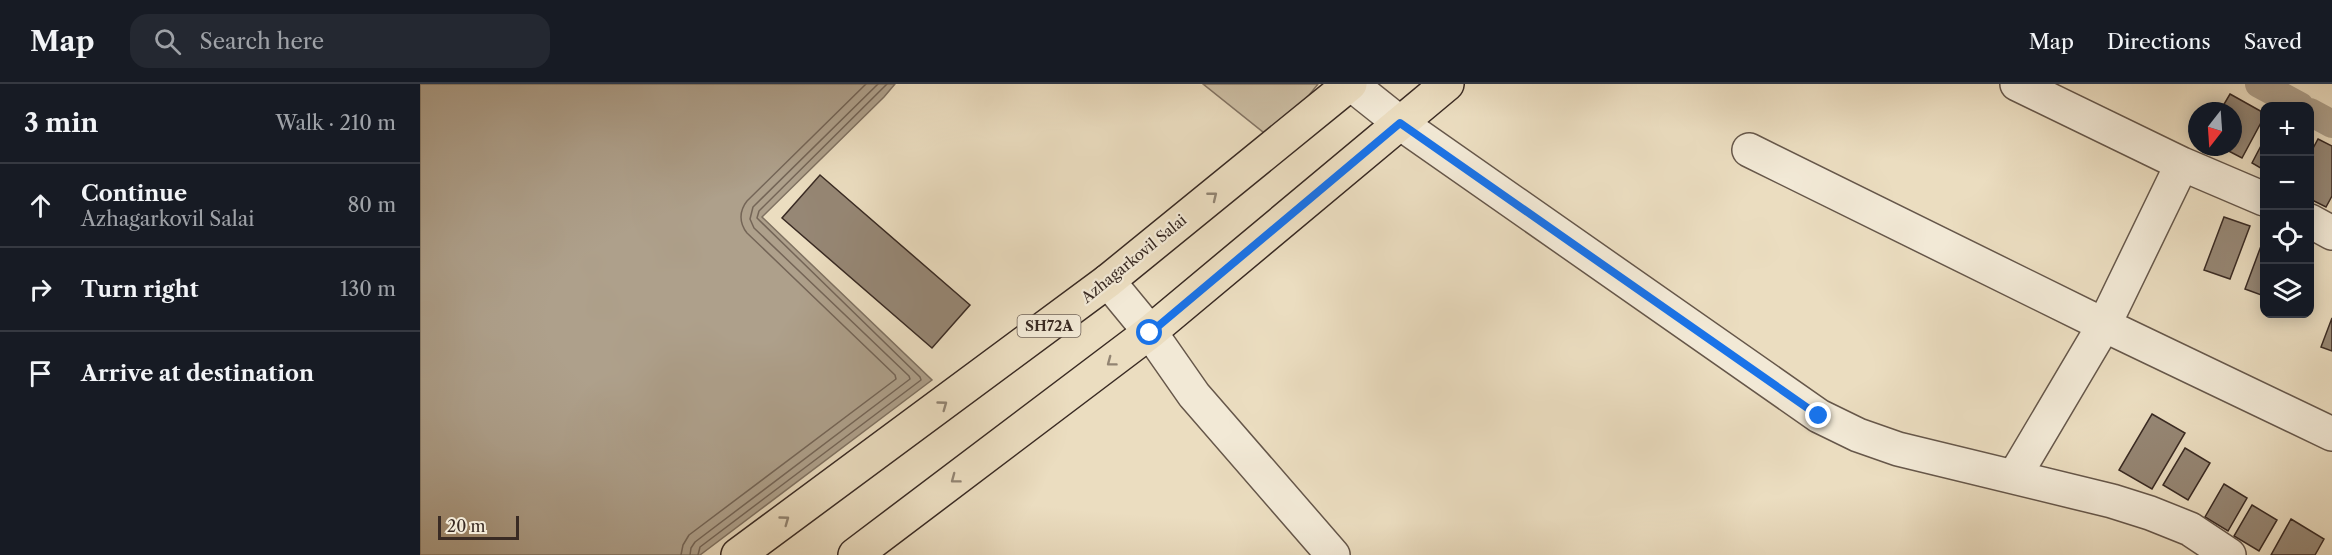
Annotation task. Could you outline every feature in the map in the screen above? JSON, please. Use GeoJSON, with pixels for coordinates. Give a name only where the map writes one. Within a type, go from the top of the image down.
{"type":"FeatureCollection","features":[{"type":"Feature","properties":{"kind":"main road","name":"Azhagarkovil Salai"},"geometry":{"type":"LineString","coordinates":[[738,555],[1108,281],[1350,84]]}},
{"type":"Feature","properties":{"kind":"main road"},"geometry":{"type":"LineString","coordinates":[[855,555],[1150,333],[1447,84]]}},
{"type":"Feature","properties":{"kind":"street"},"geometry":{"type":"LineString","coordinates":[[1350,84],[1400,123],[1819,416],[1858,435],[1898,449],[2112,501],[2150,513],[2190,529],[2229,555]]}},
{"type":"Feature","properties":{"kind":"street"},"geometry":{"type":"LineString","coordinates":[[2017,84],[2182,164],[2260,198]]}},
{"type":"Feature","properties":{"kind":"street"},"geometry":{"type":"LineString","coordinates":[[1749,150],[2104,325],[2332,434]]}},
{"type":"Feature","properties":{"kind":"street"},"geometry":{"type":"LineString","coordinates":[[2014,477],[2104,325],[2182,164]]}},
{"type":"Feature","properties":{"kind":"street"},"geometry":{"type":"LineString","coordinates":[[2314,223],[2332,233]]}},
{"type":"Feature","properties":{"kind":"street"},"geometry":{"type":"LineString","coordinates":[[1108,281],[1150,333],[1194,395],[1333,555]]}},
{"type":"Feature","properties":{"kind":"shaded area"},"geometry":{"type":"Polygon","coordinates":[[[1203,84],[1318,84],[1273,140],[1203,84]]]}},
{"type":"Feature","properties":{"kind":"water"},"geometry":{"type":"Polygon","coordinates":[[[420,84],[895,84],[762,217],[932,380],[700,555],[420,555],[420,84]]]}},
{"type":"Feature","properties":{"kind":"building"},"geometry":{"type":"Polygon","coordinates":[[[2230,94],[2260,111],[2260,124],[2242,158],[2238,156],[2242,156],[2242,102],[2225,102],[2230,94]]]}},
{"type":"Feature","properties":{"kind":"building"},"geometry":{"type":"Polygon","coordinates":[[[2318,139],[2332,146],[2332,196],[2326,207],[2314,201],[2314,146],[2318,139]]]}},
{"type":"Feature","properties":{"kind":"building"},"geometry":{"type":"Polygon","coordinates":[[[2260,148],[2260,168],[2252,163],[2260,148]]]}},
{"type":"Feature","properties":{"kind":"building"},"geometry":{"type":"Polygon","coordinates":[[[820,175],[970,305],[932,348],[782,218],[820,175]]]}},
{"type":"Feature","properties":{"kind":"building"},"geometry":{"type":"Polygon","coordinates":[[[2224,217],[2250,226],[2230,279],[2204,270],[2224,217]]]}},
{"type":"Feature","properties":{"kind":"building"},"geometry":{"type":"Polygon","coordinates":[[[2260,249],[2260,295],[2245,289],[2260,249]]]}},
{"type":"Feature","properties":{"kind":"building"},"geometry":{"type":"Polygon","coordinates":[[[2332,318],[2332,351],[2321,347],[2332,318]]]}},
{"type":"Feature","properties":{"kind":"building"},"geometry":{"type":"Polygon","coordinates":[[[2152,414],[2185,433],[2152,489],[2119,470],[2152,414]]]}},
{"type":"Feature","properties":{"kind":"building"},"geometry":{"type":"Polygon","coordinates":[[[2185,448],[2210,463],[2188,500],[2163,485],[2185,448]]]}},
{"type":"Feature","properties":{"kind":"building"},"geometry":{"type":"Polygon","coordinates":[[[2224,484],[2247,498],[2228,531],[2205,517],[2224,484]]]}},
{"type":"Feature","properties":{"kind":"building"},"geometry":{"type":"Polygon","coordinates":[[[2252,505],[2277,520],[2259,551],[2234,536],[2252,505]]]}},
{"type":"Feature","properties":{"kind":"building"},"geometry":{"type":"Polygon","coordinates":[[[2291,519],[2324,539],[2315,555],[2271,555],[2291,519]]]}},
{"type":"Feature","properties":{"kind":"waterway"},"geometry":{"type":"LineString","coordinates":[[2259,84],[2293,102]]}},
{"type":"Feature","properties":{"kind":"waterway"},"geometry":{"type":"LineString","coordinates":[[2314,114],[2332,124]]}},
{"type":"Feature","properties":{"kind":"route"},"geometry":{"type":"LineString","coordinates":[[1150,333],[1400,123],[1819,416]]}}]}
